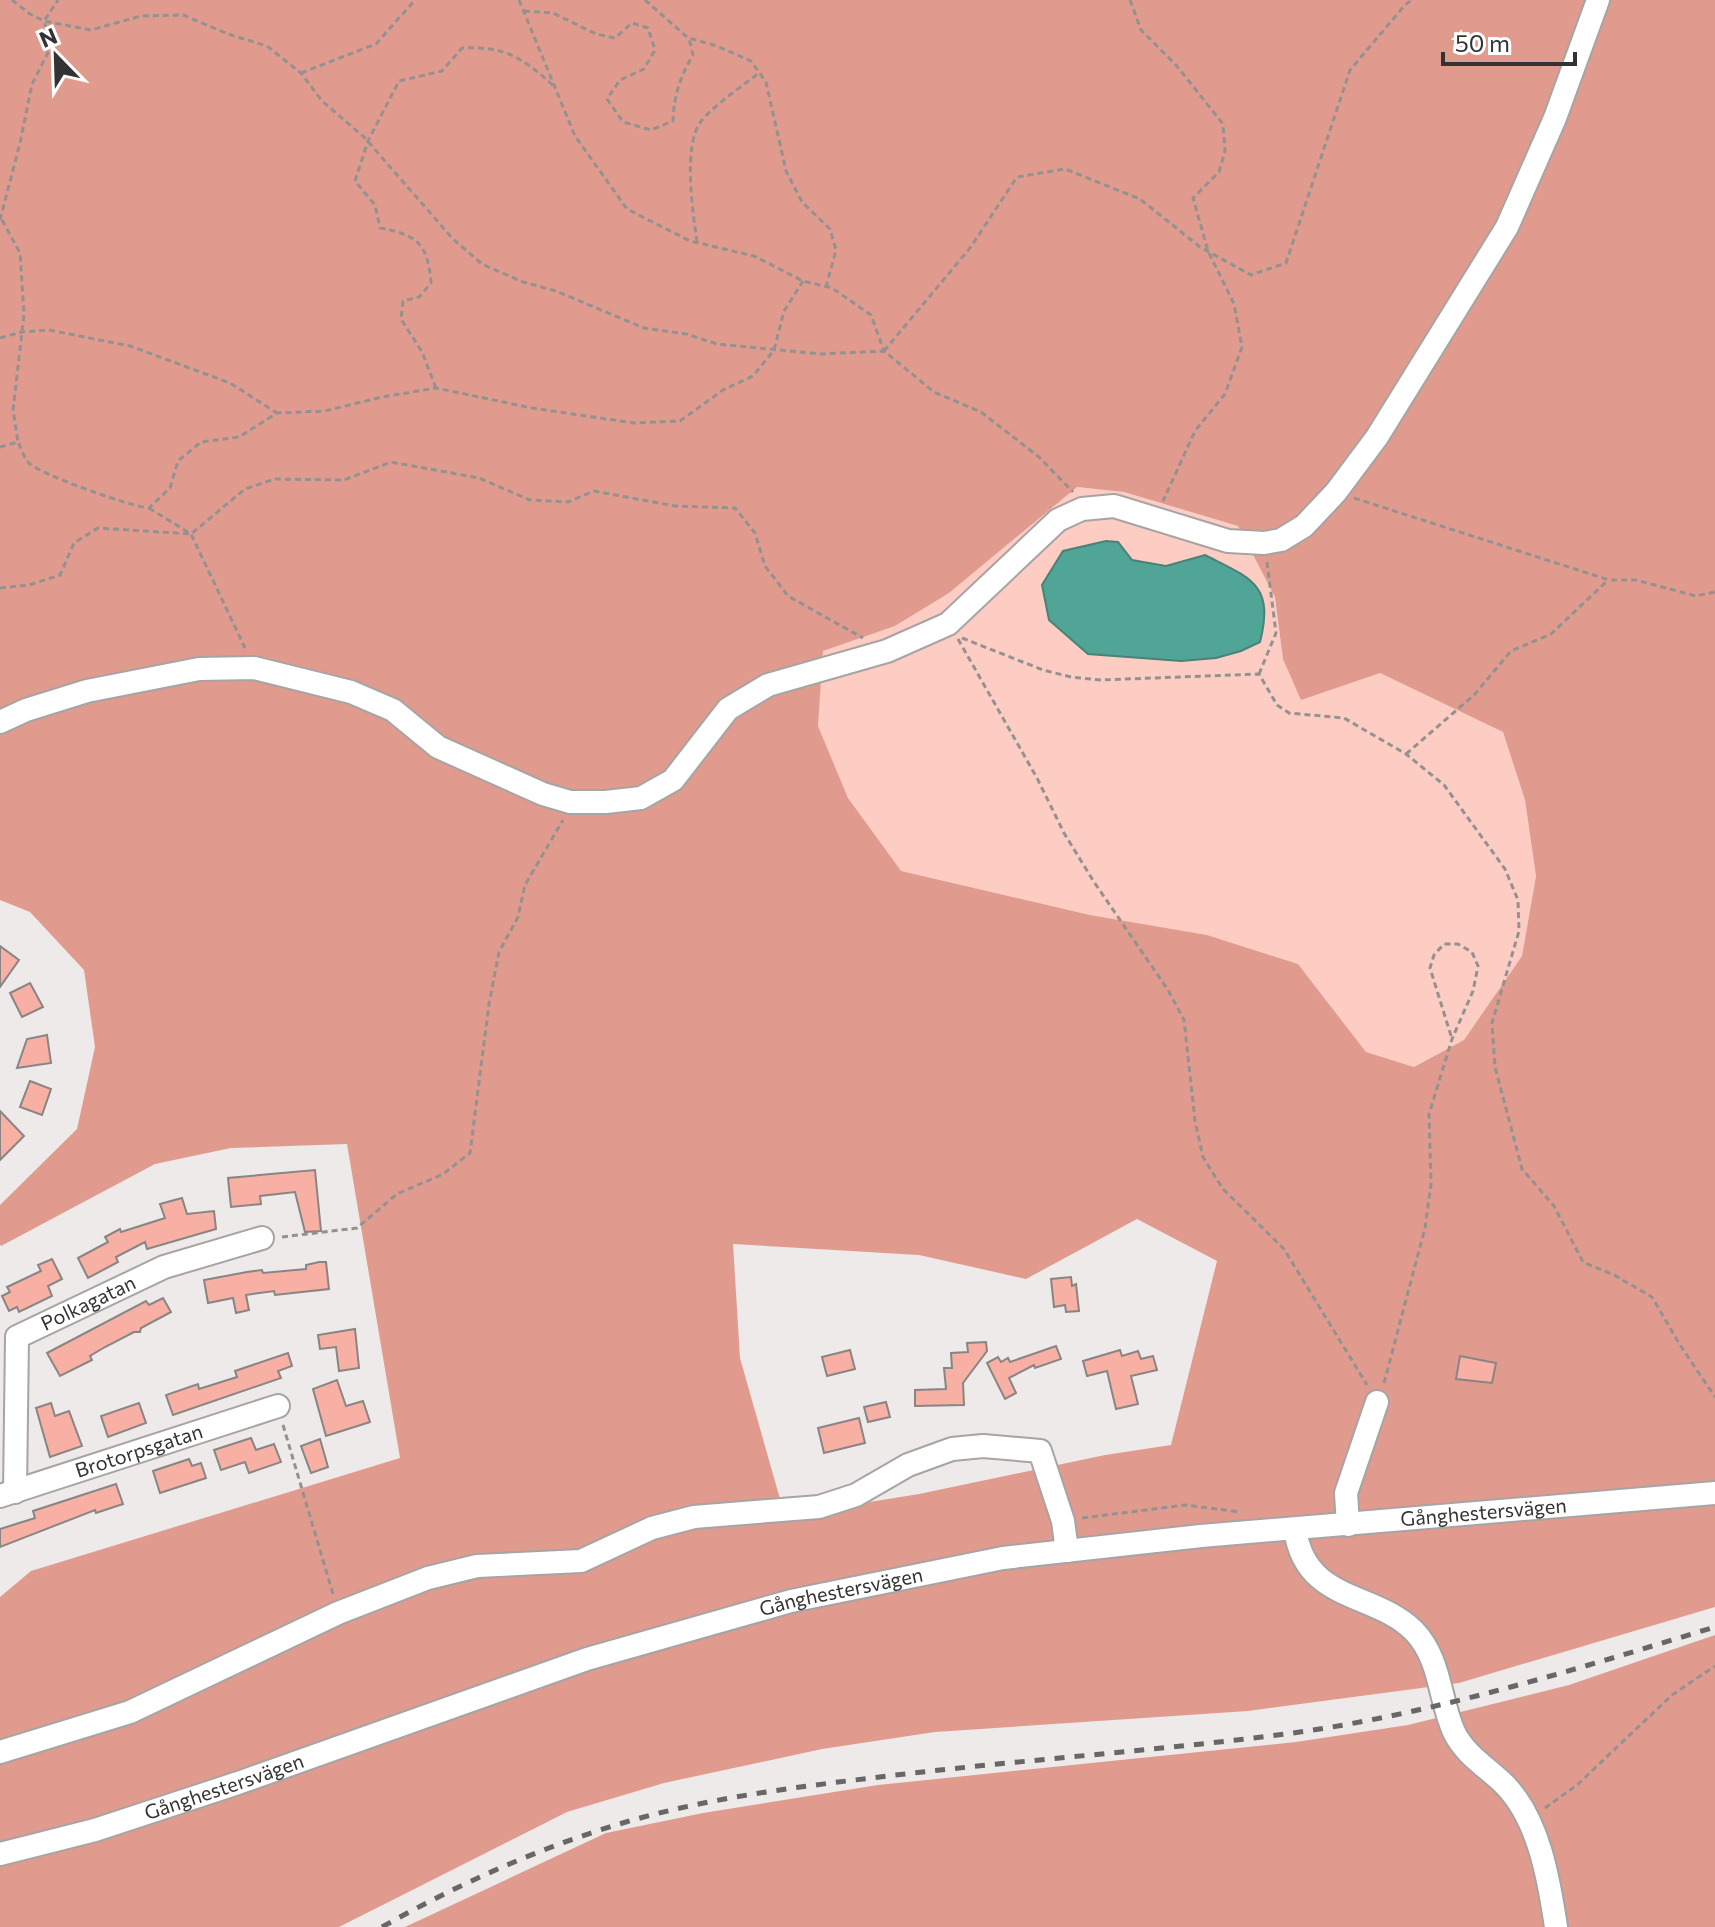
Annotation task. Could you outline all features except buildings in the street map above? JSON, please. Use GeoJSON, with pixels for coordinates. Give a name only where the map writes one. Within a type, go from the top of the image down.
{"type":"FeatureCollection","features":[{"type":"Feature","properties":{"kind":"street"},"geometry":{"type":"LineString","coordinates":[[0,722],[26,710],[87,691],[199,669],[254,668],[351,692],[393,710],[438,747],[543,794],[570,802],[641,798],[673,780],[728,709],[768,685],[887,651],[948,624],[1058,520],[1082,509],[1114,506],[1228,541],[1264,543],[1281,540],[1304,526],[1336,492],[1377,437],[1507,227],[1555,118],[1598,0]]}},
{"type":"Feature","properties":{"kind":"street","name":"Polkagatan"},"geometry":{"type":"LineString","coordinates":[[8,1494],[8,1337],[48,1325],[164,1267],[262,1238]]}},
{"type":"Feature","properties":{"kind":"street"},"geometry":{"type":"LineString","coordinates":[[1348,1525],[1346,1493],[1377,1402]]}},
{"type":"Feature","properties":{"kind":"street","name":"Brotorpsgatan"},"geometry":{"type":"LineString","coordinates":[[8,1494],[278,1406]]}},
{"type":"Feature","properties":{"kind":"street"},"geometry":{"type":"LineString","coordinates":[[0,1752],[130,1712],[338,1613],[428,1578],[477,1566],[581,1561],[652,1528],[694,1517],[819,1507],[856,1495],[908,1465],[952,1449],[983,1446],[1040,1451],[1063,1521],[1067,1551]]}},
{"type":"Feature","properties":{"kind":"street","name":"Gånghestersvägen"},"geometry":{"type":"LineString","coordinates":[[0,1854],[153,1812],[616,1651],[791,1601],[1003,1558],[1715,1493]]}},
{"type":"Feature","properties":{"kind":"street"},"geometry":{"type":"LineString","coordinates":[[1295,1529],[1297,1547],[1303,1558],[1336,1591],[1397,1618],[1422,1642],[1438,1673],[1449,1716],[1462,1745],[1506,1786],[1527,1817],[1543,1866],[1556,1927]]}},
{"type":"Feature","properties":{"kind":"path"},"geometry":{"type":"LineString","coordinates":[[12,0],[44,21],[91,30],[141,16],[183,15],[267,46],[301,73],[322,101],[368,141],[453,239],[482,264],[644,328],[686,334],[717,344],[821,354],[884,351],[970,248],[1017,177],[1065,169],[1140,199],[1208,251],[1251,275],[1286,263],[1350,70],[1412,0]]}},
{"type":"Feature","properties":{"kind":"path"},"geometry":{"type":"LineString","coordinates":[[58,0],[44,21],[51,47],[32,84],[1,220],[20,253],[24,314],[13,410],[18,442],[29,464],[123,502],[149,508],[191,534],[254,668]]}},
{"type":"Feature","properties":{"kind":"path"},"geometry":{"type":"LineString","coordinates":[[301,73],[376,44],[415,0]]}},
{"type":"Feature","properties":{"kind":"path"},"geometry":{"type":"LineString","coordinates":[[519,0],[575,136],[627,209],[697,242],[754,256],[803,281],[826,287],[871,315],[884,351],[934,392],[981,412],[1039,457],[1074,493],[1082,509]]}},
{"type":"Feature","properties":{"kind":"path"},"geometry":{"type":"LineString","coordinates":[[645,0],[689,38],[751,61],[766,82],[786,171],[802,202],[830,229],[836,250],[826,287]]}},
{"type":"Feature","properties":{"kind":"path"},"geometry":{"type":"LineString","coordinates":[[1130,0],[1141,30],[1176,65],[1223,124],[1225,151],[1219,172],[1193,198],[1208,251],[1234,304],[1242,347],[1225,394],[1195,431],[1155,518]]}},
{"type":"Feature","properties":{"kind":"path"},"geometry":{"type":"LineString","coordinates":[[524,11],[553,13],[596,34],[615,38],[632,23],[648,28],[655,50],[644,69],[620,80],[607,99],[623,122],[651,130],[673,121],[679,78],[693,55],[689,38]]}},
{"type":"Feature","properties":{"kind":"path"},"geometry":{"type":"LineString","coordinates":[[436,388],[422,352],[401,319],[403,301],[419,297],[431,283],[429,259],[419,241],[399,231],[380,228],[375,205],[355,181],[368,141],[399,81],[442,71],[462,48],[491,47],[503,52],[526,62],[555,87]]}},
{"type":"Feature","properties":{"kind":"path"},"geometry":{"type":"LineString","coordinates":[[697,242],[691,195],[691,154],[699,123],[724,99],[759,73]]}},
{"type":"Feature","properties":{"kind":"path"},"geometry":{"type":"LineString","coordinates":[[149,508],[170,488],[178,461],[201,442],[239,437],[277,413],[325,411],[436,388],[532,408],[634,423],[680,421],[723,390],[753,376],[774,350],[784,311],[803,281]]}},
{"type":"Feature","properties":{"kind":"path"},"geometry":{"type":"LineString","coordinates":[[0,338],[49,330],[130,346],[230,383],[277,413]]}},
{"type":"Feature","properties":{"kind":"path"},"geometry":{"type":"LineString","coordinates":[[0,447],[18,442]]}},
{"type":"Feature","properties":{"kind":"path"},"geometry":{"type":"LineString","coordinates":[[0,588],[29,585],[60,575],[74,543],[98,528],[191,534],[245,489],[275,479],[344,480],[391,462],[479,478],[530,500],[568,502],[594,491],[675,506],[735,508],[755,533],[765,566],[788,596],[887,651]]}},
{"type":"Feature","properties":{"kind":"path"},"geometry":{"type":"LineString","coordinates":[[1336,492],[1609,580],[1636,580],[1696,596],[1715,592]]}},
{"type":"Feature","properties":{"kind":"path"},"geometry":{"type":"LineString","coordinates":[[1259,674],[1276,633],[1264,543]]}},
{"type":"Feature","properties":{"kind":"path"},"geometry":{"type":"LineString","coordinates":[[1406,754],[1474,695],[1511,651],[1551,634],[1609,580]]}},
{"type":"Feature","properties":{"kind":"path"},"geometry":{"type":"LineString","coordinates":[[1259,674],[1101,680],[1071,677],[1043,670],[957,636],[962,651],[1037,778],[1064,833],[1168,990],[1184,1020],[1195,1121],[1203,1157],[1223,1189],[1284,1249],[1377,1402]]}},
{"type":"Feature","properties":{"kind":"path"},"geometry":{"type":"LineString","coordinates":[[1259,674],[1277,705],[1289,713],[1344,718],[1406,754],[1444,785],[1505,869],[1518,900],[1519,931],[1492,1023],[1495,1067],[1522,1169],[1554,1206],[1583,1262],[1616,1276],[1652,1297],[1715,1397]]}},
{"type":"Feature","properties":{"kind":"path"},"geometry":{"type":"LineString","coordinates":[[262,1238],[357,1228],[397,1194],[443,1174],[470,1153],[489,1004],[499,952],[518,917],[525,885],[570,802]]}},
{"type":"Feature","properties":{"kind":"path"},"geometry":{"type":"LineString","coordinates":[[1377,1402],[1425,1228],[1431,1184],[1429,1114],[1452,1039],[1473,991],[1478,966],[1472,952],[1458,944],[1444,944],[1434,955],[1430,968],[1452,1039]]}},
{"type":"Feature","properties":{"kind":"path"},"geometry":{"type":"LineString","coordinates":[[278,1406],[338,1613]]}},
{"type":"Feature","properties":{"kind":"path"},"geometry":{"type":"LineString","coordinates":[[1527,1817],[1553,1804],[1577,1785],[1672,1695],[1715,1666]]}},
{"type":"Feature","properties":{"kind":"shaded area"},"geometry":{"type":"Polygon","coordinates":[[[0,0],[1715,0],[1715,1607],[1459,1683],[1248,1711],[935,1732],[822,1749],[664,1783],[567,1812],[339,1927],[0,1927],[0,1597],[31,1571],[400,1458],[347,1144],[231,1148],[155,1164],[1,1246],[0,1205],[77,1129],[95,1047],[84,970],[30,912],[0,900],[0,0]],[[1077,487],[949,593],[895,626],[823,651],[818,726],[848,798],[901,871],[1090,915],[1207,935],[1298,964],[1366,1052],[1414,1067],[1464,1040],[1522,956],[1536,876],[1525,800],[1503,732],[1380,673],[1301,700],[1283,659],[1275,597],[1238,526],[1124,492],[1077,487]],[[1137,1219],[1026,1279],[919,1255],[733,1244],[740,1358],[782,1506],[789,1515],[919,1494],[1105,1455],[1171,1445],[1217,1261],[1137,1219]]]}},
{"type":"Feature","properties":{"kind":"shaded area"},"geometry":{"type":"Polygon","coordinates":[[[1076,487],[1124,492],[1238,526],[1275,597],[1283,658],[1380,673],[1503,732],[1525,800],[1536,876],[1522,956],[1464,1040],[1414,1067],[1366,1052],[1298,964],[1207,935],[1090,915],[900,871],[848,798],[818,726],[823,651],[895,626],[949,593],[1076,487]],[[1118,542],[1088,654],[1154,660],[1197,659],[1218,656],[1260,642],[1266,618],[1259,588],[1205,555],[1166,566],[1131,560],[1118,542]]]}},
{"type":"Feature","properties":{"kind":"shaded area"},"geometry":{"type":"Polygon","coordinates":[[[1106,541],[1118,542],[1132,560],[1166,566],[1205,555],[1246,577],[1261,595],[1264,607],[1260,642],[1216,658],[1181,661],[1088,654],[1049,620],[1042,585],[1063,551],[1106,541]]]}},
{"type":"Feature","properties":{"kind":"shaded area"},"geometry":{"type":"Polygon","coordinates":[[[1715,1635],[1715,1927],[405,1927],[606,1833],[703,1813],[878,1785],[1296,1742],[1408,1725],[1569,1685],[1715,1635]]]}},
{"type":"Feature","properties":{"kind":"railway"},"geometry":{"type":"LineString","coordinates":[[382,1927],[467,1883],[526,1857],[616,1825],[683,1808],[750,1794],[854,1780],[1236,1740],[1341,1725],[1503,1689],[1715,1627]]}}]}
